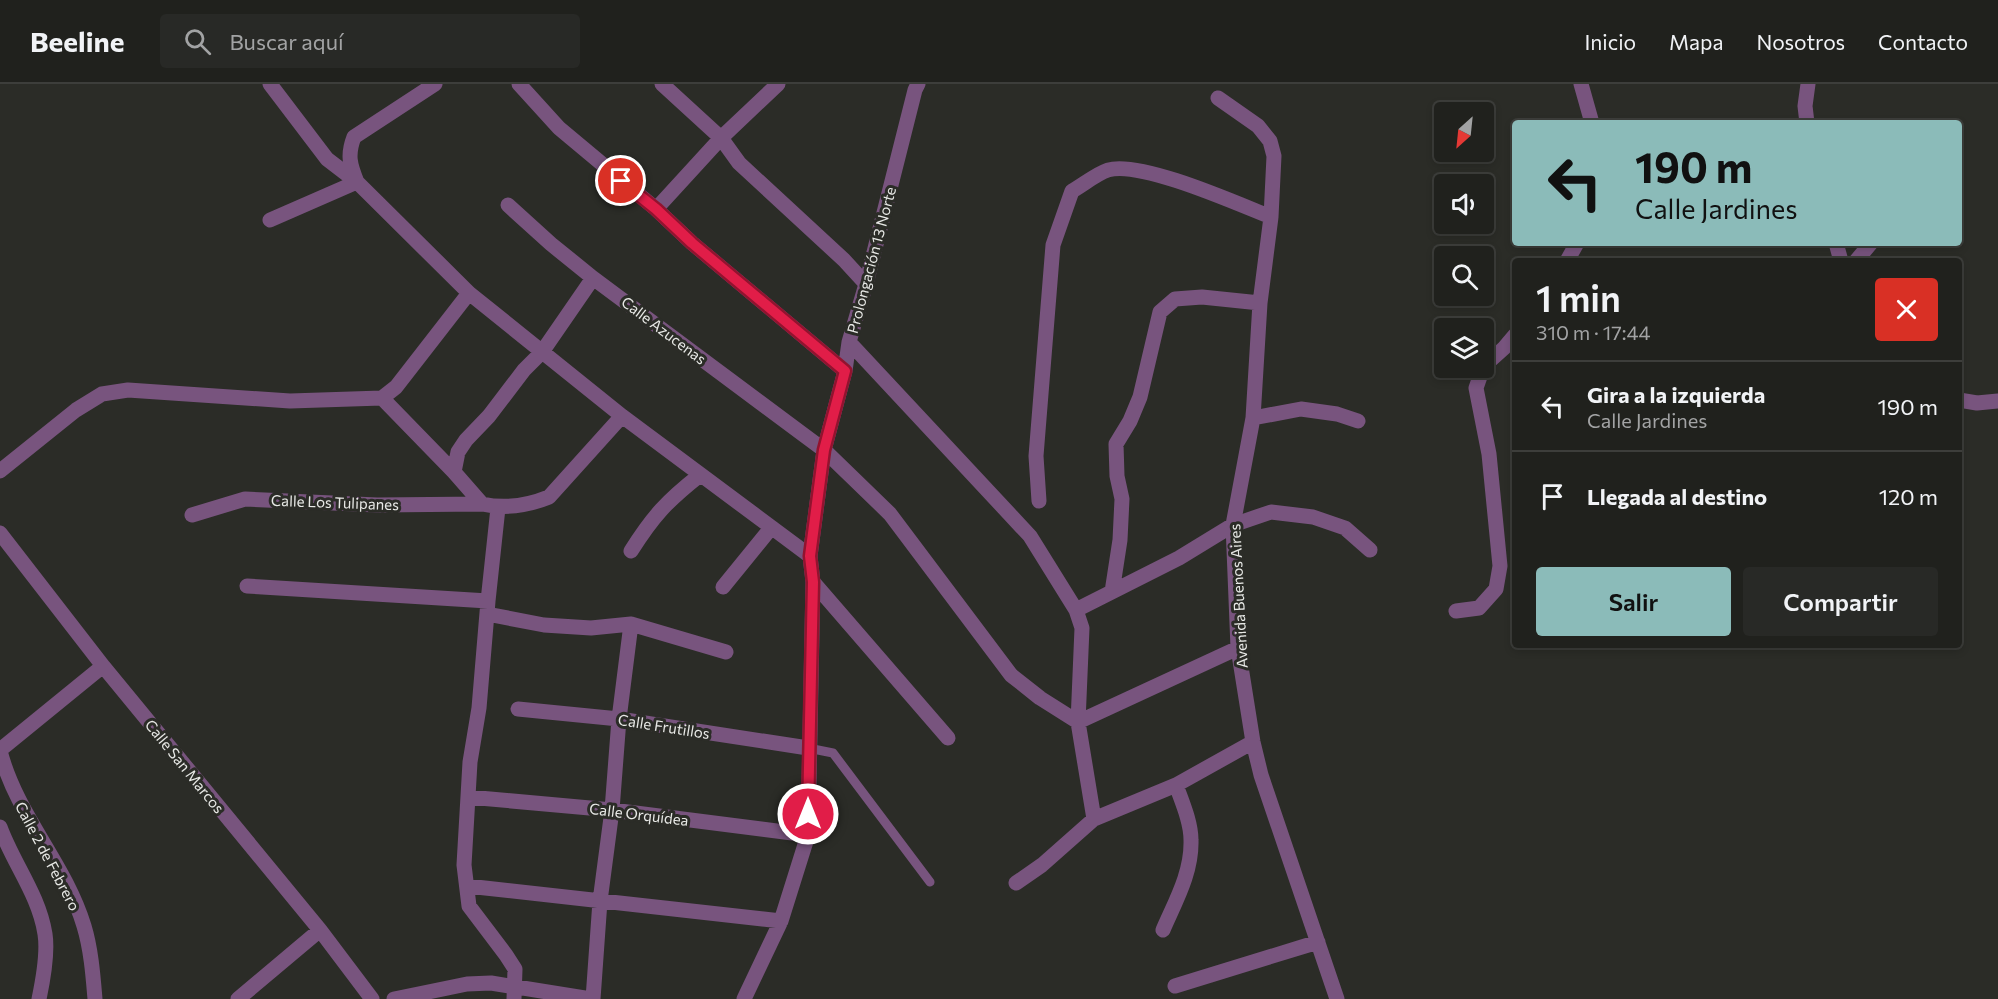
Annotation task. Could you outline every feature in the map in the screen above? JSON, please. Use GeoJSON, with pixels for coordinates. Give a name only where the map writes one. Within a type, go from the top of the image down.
{"type":"FeatureCollection","features":[{"type":"Feature","properties":{"kind":"street"},"geometry":{"type":"LineString","coordinates":[[270,84],[327,159],[357,182],[469,293],[622,416],[810,556]]}},
{"type":"Feature","properties":{"kind":"street"},"geometry":{"type":"LineString","coordinates":[[357,182],[350,165],[349,150],[354,137],[435,84]]}},
{"type":"Feature","properties":{"kind":"street"},"geometry":{"type":"LineString","coordinates":[[519,84],[559,128],[845,371]]}},
{"type":"Feature","properties":{"kind":"street"},"geometry":{"type":"LineString","coordinates":[[662,84],[720,138],[739,163],[844,260],[866,284]]}},
{"type":"Feature","properties":{"kind":"street"},"geometry":{"type":"LineString","coordinates":[[656,209],[720,138],[778,84]]}},
{"type":"Feature","properties":{"kind":"street"},"geometry":{"type":"LineString","coordinates":[[1581,84],[1591,120]]}},
{"type":"Feature","properties":{"kind":"street"},"geometry":{"type":"LineString","coordinates":[[1807,120],[1805,106],[1808,84]]}},
{"type":"Feature","properties":{"kind":"street","name":"Prolongación 13 Norte"},"geometry":{"type":"LineString","coordinates":[[744,999],[782,921],[808,835],[813,582],[810,556],[824,450],[913,86]]}},
{"type":"Feature","properties":{"kind":"street","name":"Avenida Buenos Aires"},"geometry":{"type":"LineString","coordinates":[[1218,98],[1258,126],[1270,141],[1274,156],[1271,217],[1260,303],[1253,418],[1233,525],[1238,648],[1253,742],[1261,775],[1337,999]]}},
{"type":"Feature","properties":{"kind":"street"},"geometry":{"type":"LineString","coordinates":[[1039,501],[1035,456],[1053,245],[1072,191],[1109,170],[1129,169],[1175,180],[1271,217]]}},
{"type":"Feature","properties":{"kind":"street"},"geometry":{"type":"LineString","coordinates":[[270,220],[357,182]]}},
{"type":"Feature","properties":{"kind":"street","name":"Calle Azucenas"},"geometry":{"type":"LineString","coordinates":[[508,205],[593,278],[824,450],[890,514],[1011,675],[1040,698],[1078,722]]}},
{"type":"Feature","properties":{"kind":"street"},"geometry":{"type":"LineString","coordinates":[[1858,258],[1868,246]]}},
{"type":"Feature","properties":{"kind":"street"},"geometry":{"type":"LineString","coordinates":[[454,472],[458,452],[466,440],[489,416],[524,370],[542,352],[593,278]]}},
{"type":"Feature","properties":{"kind":"street"},"geometry":{"type":"LineString","coordinates":[[0,471],[76,410],[102,394],[128,390],[290,401],[382,398],[396,387],[469,293]]}},
{"type":"Feature","properties":{"kind":"street"},"geometry":{"type":"LineString","coordinates":[[1112,592],[1120,540],[1122,499],[1117,476],[1116,444],[1130,421],[1140,397],[1160,312],[1175,299],[1202,297],[1260,303]]}},
{"type":"Feature","properties":{"kind":"street"},"geometry":{"type":"LineString","coordinates":[[1494,357],[1512,339]]}},
{"type":"Feature","properties":{"kind":"street"},"geometry":{"type":"LineString","coordinates":[[849,342],[1030,536],[1077,610],[1082,628],[1078,722],[1094,819]]}},
{"type":"Feature","properties":{"kind":"street"},"geometry":{"type":"LineString","coordinates":[[1456,611],[1479,608],[1496,589],[1500,566],[1489,454],[1476,388],[1479,378]]}},
{"type":"Feature","properties":{"kind":"street"},"geometry":{"type":"LineString","coordinates":[[382,398],[482,504]]}},
{"type":"Feature","properties":{"kind":"street"},"geometry":{"type":"LineString","coordinates":[[1962,400],[1977,403],[1998,401]]}},
{"type":"Feature","properties":{"kind":"street"},"geometry":{"type":"LineString","coordinates":[[1253,418],[1301,409],[1337,414],[1358,421]]}},
{"type":"Feature","properties":{"kind":"street"},"geometry":{"type":"LineString","coordinates":[[514,992],[515,969],[469,906],[464,865],[470,762],[479,708],[498,508],[532,503],[549,497],[622,416]]}},
{"type":"Feature","properties":{"kind":"street"},"geometry":{"type":"LineString","coordinates":[[631,551],[650,521],[671,498],[700,475]]}},
{"type":"Feature","properties":{"kind":"street","name":"Calle Los Tulipanes"},"geometry":{"type":"LineString","coordinates":[[192,515],[245,499],[377,505],[482,504],[498,508]]}},
{"type":"Feature","properties":{"kind":"street"},"geometry":{"type":"LineString","coordinates":[[1077,610],[1179,558],[1233,525],[1271,512],[1313,517],[1345,528],[1370,550]]}},
{"type":"Feature","properties":{"kind":"street"},"geometry":{"type":"LineString","coordinates":[[723,587],[771,528]]}},
{"type":"Feature","properties":{"kind":"street","name":"Calle San Marcos"},"geometry":{"type":"LineString","coordinates":[[0,532],[103,666],[320,930],[372,999]]}},
{"type":"Feature","properties":{"kind":"street"},"geometry":{"type":"LineString","coordinates":[[813,582],[948,738]]}},
{"type":"Feature","properties":{"kind":"street"},"geometry":{"type":"LineString","coordinates":[[247,586],[487,607],[544,625],[591,628],[631,624],[726,652]]}},
{"type":"Feature","properties":{"kind":"street"},"geometry":{"type":"LineString","coordinates":[[394,999],[467,984],[491,982],[514,992],[549,993],[592,999],[600,901],[612,810],[619,719],[631,624]]}},
{"type":"Feature","properties":{"kind":"street"},"geometry":{"type":"LineString","coordinates":[[1078,722],[1238,648]]}},
{"type":"Feature","properties":{"kind":"street","name":"Calle 2 de Febrero"},"geometry":{"type":"LineString","coordinates":[[95,999],[84,925],[72,896],[50,855],[19,804],[6,775],[0,750],[103,666]]}},
{"type":"Feature","properties":{"kind":"street","name":"Calle Frutillos"},"geometry":{"type":"LineString","coordinates":[[518,709],[619,719],[808,748]]}},
{"type":"Feature","properties":{"kind":"street"},"geometry":{"type":"LineString","coordinates":[[1016,883],[1042,865],[1094,819],[1176,785],[1253,742]]}},
{"type":"Feature","properties":{"kind":"street"},"geometry":{"type":"LineString","coordinates":[[1163,930],[1187,876],[1191,839],[1176,785]]}},
{"type":"Feature","properties":{"kind":"street","name":"Calle Orquídea"},"geometry":{"type":"LineString","coordinates":[[468,797],[612,810],[808,835]]}},
{"type":"Feature","properties":{"kind":"street"},"geometry":{"type":"LineString","coordinates":[[0,827],[32,894],[45,935],[43,976],[39,999]]}},
{"type":"Feature","properties":{"kind":"street"},"geometry":{"type":"LineString","coordinates":[[467,886],[782,921]]}},
{"type":"Feature","properties":{"kind":"street"},"geometry":{"type":"LineString","coordinates":[[238,999],[320,930]]}},
{"type":"Feature","properties":{"kind":"street"},"geometry":{"type":"LineString","coordinates":[[1175,986],[1318,942]]}},
{"type":"Feature","properties":{"kind":"lane"},"geometry":{"type":"LineString","coordinates":[[808,748],[833,753],[930,882]]}},
{"type":"Feature","properties":{"kind":"route"},"geometry":{"type":"LineString","coordinates":[[621,181],[845,371],[824,450],[810,556],[813,582],[808,814]]}}]}
